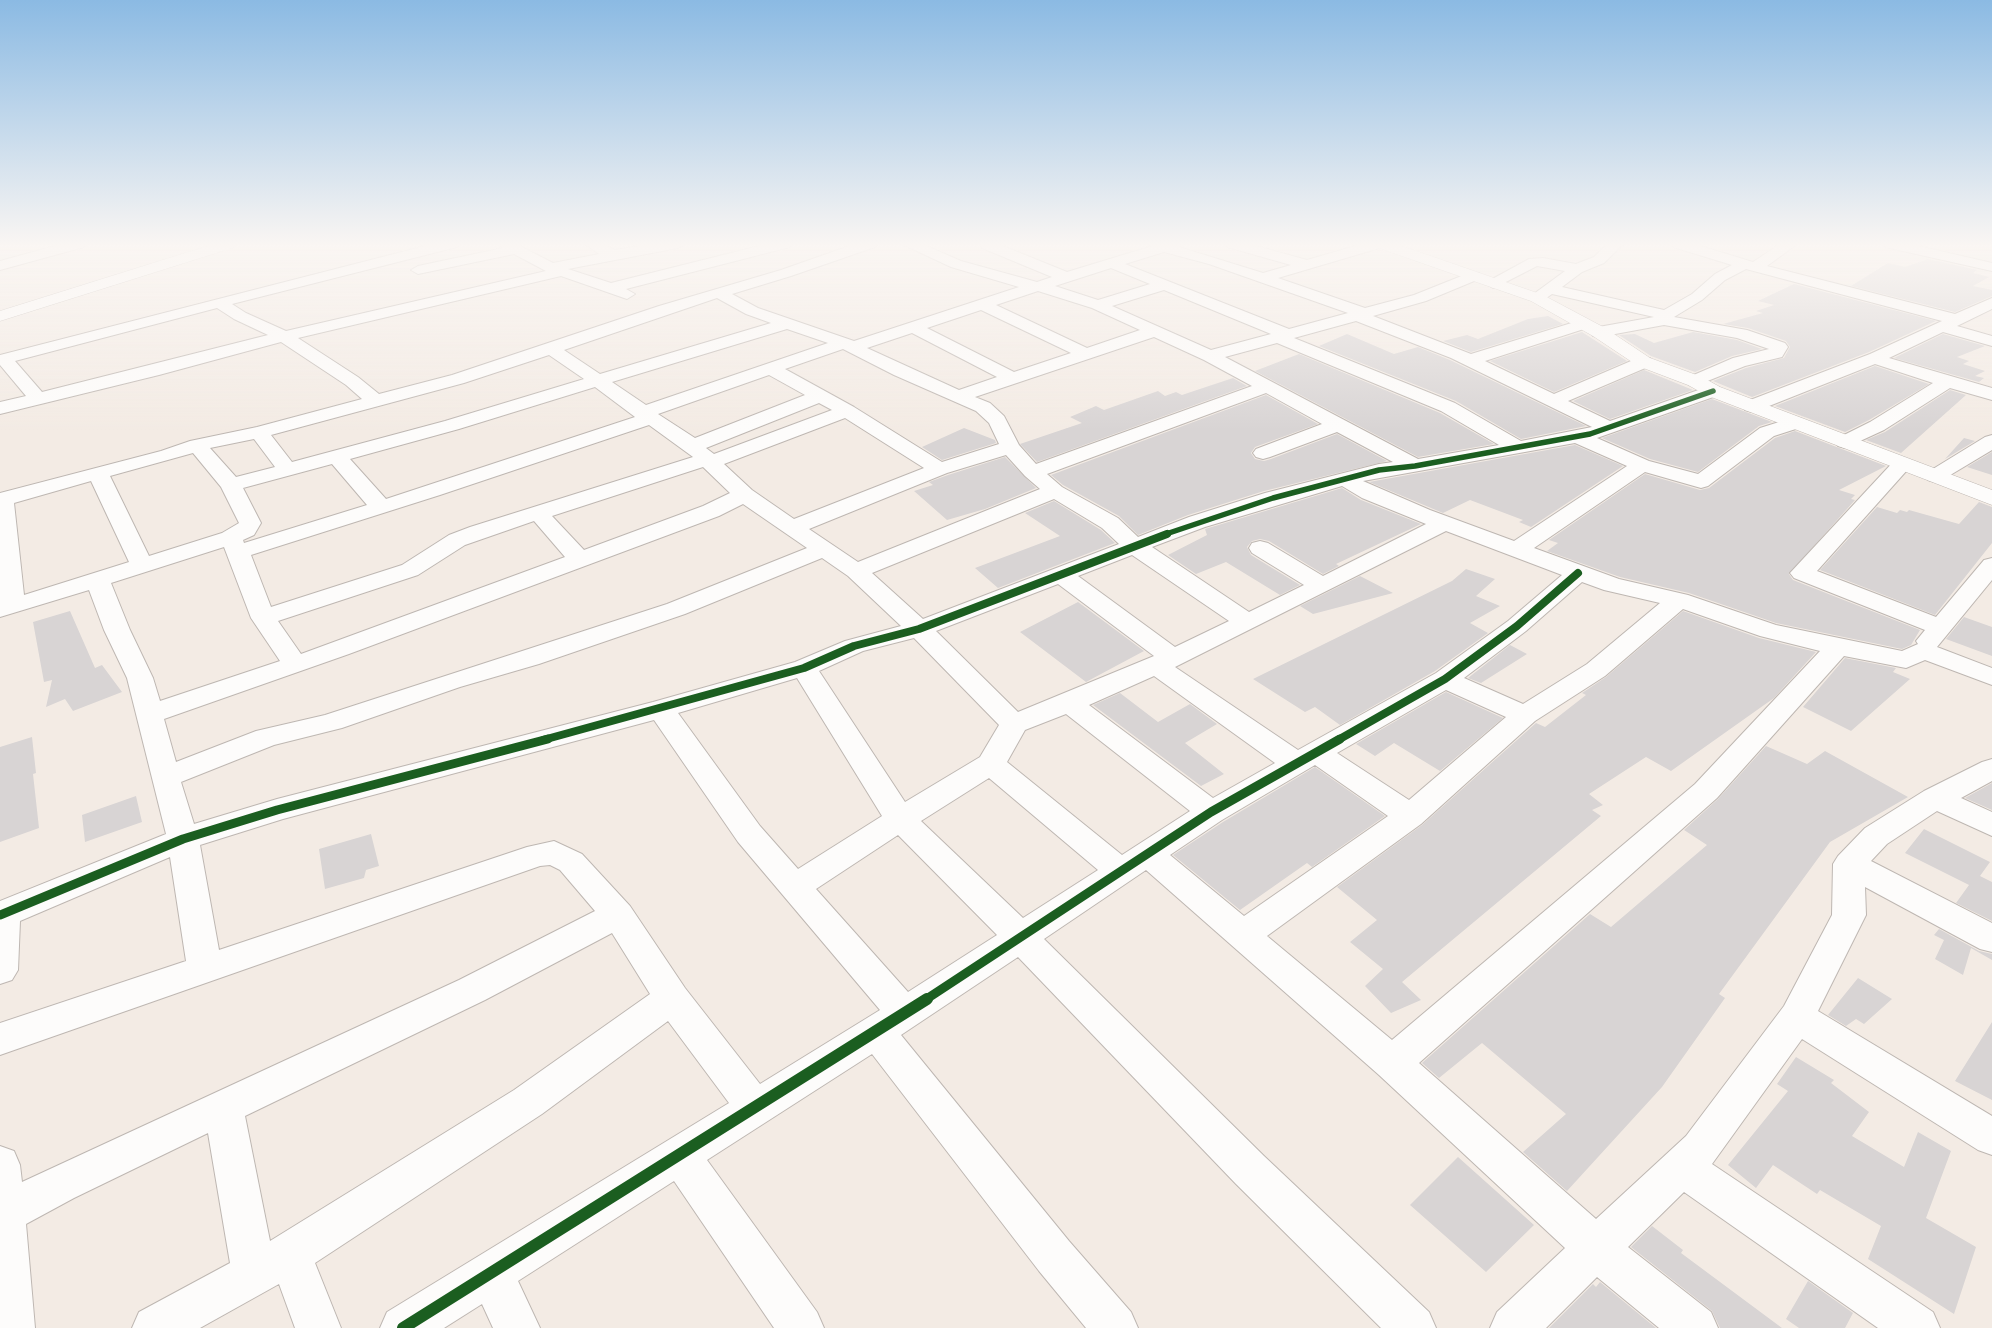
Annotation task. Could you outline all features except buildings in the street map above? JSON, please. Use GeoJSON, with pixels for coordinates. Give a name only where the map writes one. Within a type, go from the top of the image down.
{"type":"FeatureCollection","features":[{"type":"Feature","properties":{"kind":"street"},"geometry":{"type":"LineString","coordinates":[[0,316],[32,306]]}},
{"type":"Feature","properties":{"kind":"street"},"geometry":{"type":"LineString","coordinates":[[38,399],[2,360],[204,306]]}},
{"type":"Feature","properties":{"kind":"street"},"geometry":{"type":"LineString","coordinates":[[225,306],[240,316],[284,336],[352,381],[375,401]]}},
{"type":"Feature","properties":{"kind":"street"},"geometry":{"type":"LineString","coordinates":[[0,408],[408,306]]}},
{"type":"Feature","properties":{"kind":"street"},"geometry":{"type":"LineString","coordinates":[[657,306],[665,309]]}},
{"type":"Feature","properties":{"kind":"street"},"geometry":{"type":"LineString","coordinates":[[675,306],[458,379],[259,432],[197,445],[2,500],[7,607],[142,564],[234,545],[381,507],[646,416],[770,368],[915,328],[980,306]]}},
{"type":"Feature","properties":{"kind":"street"},"geometry":{"type":"LineString","coordinates":[[743,306],[786,324],[848,345],[900,372],[983,407],[997,420],[1010,447],[1032,472],[1055,491],[1110,523],[1134,546],[1246,621]]}},
{"type":"Feature","properties":{"kind":"street"},"geometry":{"type":"LineString","coordinates":[[985,306],[1086,354]]}},
{"type":"Feature","properties":{"kind":"street"},"geometry":{"type":"LineString","coordinates":[[1100,306],[1210,356],[1415,466]]}},
{"type":"Feature","properties":{"kind":"street"},"geometry":{"type":"LineString","coordinates":[[1217,306],[1448,407],[1516,446]]}},
{"type":"Feature","properties":{"kind":"street"},"geometry":{"type":"LineString","coordinates":[[1338,306],[1470,360],[1609,428]]}},
{"type":"Feature","properties":{"kind":"street"},"geometry":{"type":"LineString","coordinates":[[1210,356],[1390,306]]}},
{"type":"Feature","properties":{"kind":"street"},"geometry":{"type":"LineString","coordinates":[[1561,306],[1644,362],[1695,381],[1713,391],[1992,498]]}},
{"type":"Feature","properties":{"kind":"street"},"geometry":{"type":"LineString","coordinates":[[1609,306],[1741,334],[1779,347],[1776,353],[1739,362],[1695,381]]}},
{"type":"Feature","properties":{"kind":"street"},"geometry":{"type":"LineString","coordinates":[[1470,360],[1592,328],[1665,317],[1683,306]]}},
{"type":"Feature","properties":{"kind":"street"},"geometry":{"type":"LineString","coordinates":[[1889,306],[1950,323],[1992,341]]}},
{"type":"Feature","properties":{"kind":"street"},"geometry":{"type":"LineString","coordinates":[[1752,406],[1876,358],[1986,306]]}},
{"type":"Feature","properties":{"kind":"street"},"geometry":{"type":"LineString","coordinates":[[240,316],[259,310]]}},
{"type":"Feature","properties":{"kind":"street"},"geometry":{"type":"LineString","coordinates":[[231,485],[337,457],[600,381],[786,324]]}},
{"type":"Feature","properties":{"kind":"street"},"geometry":{"type":"LineString","coordinates":[[915,328],[1013,378]]}},
{"type":"Feature","properties":{"kind":"street"},"geometry":{"type":"LineString","coordinates":[[958,396],[1156,331]]}},
{"type":"Feature","properties":{"kind":"street"},"geometry":{"type":"LineString","coordinates":[[551,349],[600,381],[704,456],[744,495],[856,571],[919,629],[1014,724]]}},
{"type":"Feature","properties":{"kind":"street"},"geometry":{"type":"LineString","coordinates":[[1876,358],[1887,364],[1992,394]]}},
{"type":"Feature","properties":{"kind":"street"},"geometry":{"type":"LineString","coordinates":[[1553,401],[1644,362]]}},
{"type":"Feature","properties":{"kind":"street"},"geometry":{"type":"LineString","coordinates":[[770,368],[847,411],[940,470]]}},
{"type":"Feature","properties":{"kind":"street"},"geometry":{"type":"LineString","coordinates":[[1845,442],[1877,426],[1920,397],[1949,381]]}},
{"type":"Feature","properties":{"kind":"street"},"geometry":{"type":"LineString","coordinates":[[1032,472],[1268,386]]}},
{"type":"Feature","properties":{"kind":"street"},"geometry":{"type":"LineString","coordinates":[[0,970],[1,914],[183,839],[352,790],[661,709],[804,668],[854,646],[919,629],[1134,546],[1273,498],[1379,470],[1415,466],[1576,436],[1609,428],[1713,391]]}},
{"type":"Feature","properties":{"kind":"street"},"geometry":{"type":"LineString","coordinates":[[704,456],[820,396]]}},
{"type":"Feature","properties":{"kind":"street"},"geometry":{"type":"LineString","coordinates":[[263,618],[410,570],[457,540],[704,456],[847,411]]}},
{"type":"Feature","properties":{"kind":"street"},"geometry":{"type":"LineString","coordinates":[[1576,436],[1642,465],[1701,482],[1767,432],[1795,423]]}},
{"type":"Feature","properties":{"kind":"street"},"geometry":{"type":"LineString","coordinates":[[1263,453],[1338,424]]}},
{"type":"Feature","properties":{"kind":"street"},"geometry":{"type":"LineString","coordinates":[[259,432],[288,470]]}},
{"type":"Feature","properties":{"kind":"street"},"geometry":{"type":"LineString","coordinates":[[1934,476],[1992,441]]}},
{"type":"Feature","properties":{"kind":"street"},"geometry":{"type":"LineString","coordinates":[[197,445],[231,485],[250,523],[234,545]]}},
{"type":"Feature","properties":{"kind":"street"},"geometry":{"type":"LineString","coordinates":[[793,527],[940,470],[1010,447]]}},
{"type":"Feature","properties":{"kind":"street"},"geometry":{"type":"LineString","coordinates":[[337,457],[381,507]]}},
{"type":"Feature","properties":{"kind":"street"},"geometry":{"type":"LineString","coordinates":[[1902,464],[1802,572],[1940,627]]}},
{"type":"Feature","properties":{"kind":"street"},"geometry":{"type":"LineString","coordinates":[[1516,550],[1642,465]]}},
{"type":"Feature","properties":{"kind":"street"},"geometry":{"type":"LineString","coordinates":[[98,473],[126,535],[142,564]]}},
{"type":"Feature","properties":{"kind":"street"},"geometry":{"type":"LineString","coordinates":[[1347,480],[1370,493],[1445,523],[1612,585],[1679,600],[1769,631],[1906,660],[1923,650],[1992,565]]}},
{"type":"Feature","properties":{"kind":"street"},"geometry":{"type":"LineString","coordinates":[[856,571],[1055,491]]}},
{"type":"Feature","properties":{"kind":"street"},"geometry":{"type":"LineString","coordinates":[[150,714],[295,664],[580,560],[711,511],[744,495]]}},
{"type":"Feature","properties":{"kind":"street"},"geometry":{"type":"LineString","coordinates":[[538,513],[580,560]]}},
{"type":"Feature","properties":{"kind":"street"},"geometry":{"type":"LineString","coordinates":[[795,887],[900,819],[991,764],[1014,724],[1069,703],[1164,661],[1321,586],[1445,523]]}},
{"type":"Feature","properties":{"kind":"street"},"geometry":{"type":"LineString","coordinates":[[234,545],[263,618],[295,664]]}},
{"type":"Feature","properties":{"kind":"street"},"geometry":{"type":"LineString","coordinates":[[1260,548],[1321,586]]}},
{"type":"Feature","properties":{"kind":"street"},"geometry":{"type":"LineString","coordinates":[[165,777],[266,738],[332,722],[452,681],[530,658],[676,609],[826,549]]}},
{"type":"Feature","properties":{"kind":"street"},"geometry":{"type":"LineString","coordinates":[[403,1328],[890,1022],[1211,812],[1445,679],[1517,626],[1578,573]]}},
{"type":"Feature","properties":{"kind":"street"},"geometry":{"type":"LineString","coordinates":[[1062,575],[1164,661],[1306,758],[1410,816]]}},
{"type":"Feature","properties":{"kind":"street"},"geometry":{"type":"LineString","coordinates":[[97,579],[117,630],[140,678],[150,714],[165,777],[183,839],[205,969]]}},
{"type":"Feature","properties":{"kind":"street"},"geometry":{"type":"LineString","coordinates":[[1244,934],[1410,816],[1525,715],[1596,670],[1679,600]]}},
{"type":"Feature","properties":{"kind":"street"},"geometry":{"type":"LineString","coordinates":[[1392,1063],[1706,791],[1838,647]]}},
{"type":"Feature","properties":{"kind":"street"},"geometry":{"type":"LineString","coordinates":[[1923,650],[1992,678]]}},
{"type":"Feature","properties":{"kind":"street"},"geometry":{"type":"LineString","coordinates":[[804,668],[900,819],[1020,937],[1250,1170],[1413,1328]]}},
{"type":"Feature","properties":{"kind":"street"},"geometry":{"type":"LineString","coordinates":[[1445,679],[1525,715]]}},
{"type":"Feature","properties":{"kind":"street"},"geometry":{"type":"LineString","coordinates":[[1069,703],[1211,812]]}},
{"type":"Feature","properties":{"kind":"street"},"geometry":{"type":"LineString","coordinates":[[661,709],[749,834],[795,887],[1054,1256],[1115,1328]]}},
{"type":"Feature","properties":{"kind":"street"},"geometry":{"type":"LineString","coordinates":[[991,764],[1135,863],[1244,934],[1392,1063],[1597,1249],[1695,1328]]}},
{"type":"Feature","properties":{"kind":"street"},"geometry":{"type":"LineString","coordinates":[[1513,1328],[1700,1149],[1797,1017],[1849,916],[1849,864],[1876,836],[1935,798],[1992,769]]}},
{"type":"Feature","properties":{"kind":"street"},"geometry":{"type":"LineString","coordinates":[[1935,798],[1992,825]]}},
{"type":"Feature","properties":{"kind":"street"},"geometry":{"type":"LineString","coordinates":[[0,1039],[538,855],[554,854],[571,862],[618,915],[672,998],[754,1107]]}},
{"type":"Feature","properties":{"kind":"street"},"geometry":{"type":"LineString","coordinates":[[1849,864],[1992,939]]}},
{"type":"Feature","properties":{"kind":"street"},"geometry":{"type":"LineString","coordinates":[[3,1214],[59,1184],[224,1109],[472,990],[618,915]]}},
{"type":"Feature","properties":{"kind":"street"},"geometry":{"type":"LineString","coordinates":[[155,1328],[272,1263],[528,1102],[672,998]]}},
{"type":"Feature","properties":{"kind":"street"},"geometry":{"type":"LineString","coordinates":[[1797,1017],[1992,1137]]}},
{"type":"Feature","properties":{"kind":"street"},"geometry":{"type":"LineString","coordinates":[[224,1109],[272,1263],[318,1328]]}},
{"type":"Feature","properties":{"kind":"street"},"geometry":{"type":"LineString","coordinates":[[679,1154],[801,1328]]}},
{"type":"Feature","properties":{"kind":"street"},"geometry":{"type":"LineString","coordinates":[[0,1165],[12,1328]]}},
{"type":"Feature","properties":{"kind":"street"},"geometry":{"type":"LineString","coordinates":[[1681,1167],[1917,1328]]}},
{"type":"Feature","properties":{"kind":"street"},"geometry":{"type":"LineString","coordinates":[[491,1273],[517,1328]]}},
{"type":"Feature","properties":{"kind":"cycle path"},"geometry":{"type":"LineString","coordinates":[[0,915],[183,839],[277,810],[661,709],[804,668],[854,646],[919,629],[1197,522],[1273,498],[1379,470],[1415,466],[1590,434],[1713,391]]}},
{"type":"Feature","properties":{"kind":"cycle path"},"geometry":{"type":"LineString","coordinates":[[403,1328],[876,1032],[1211,812],[1445,679],[1517,626],[1578,573]]}}]}
